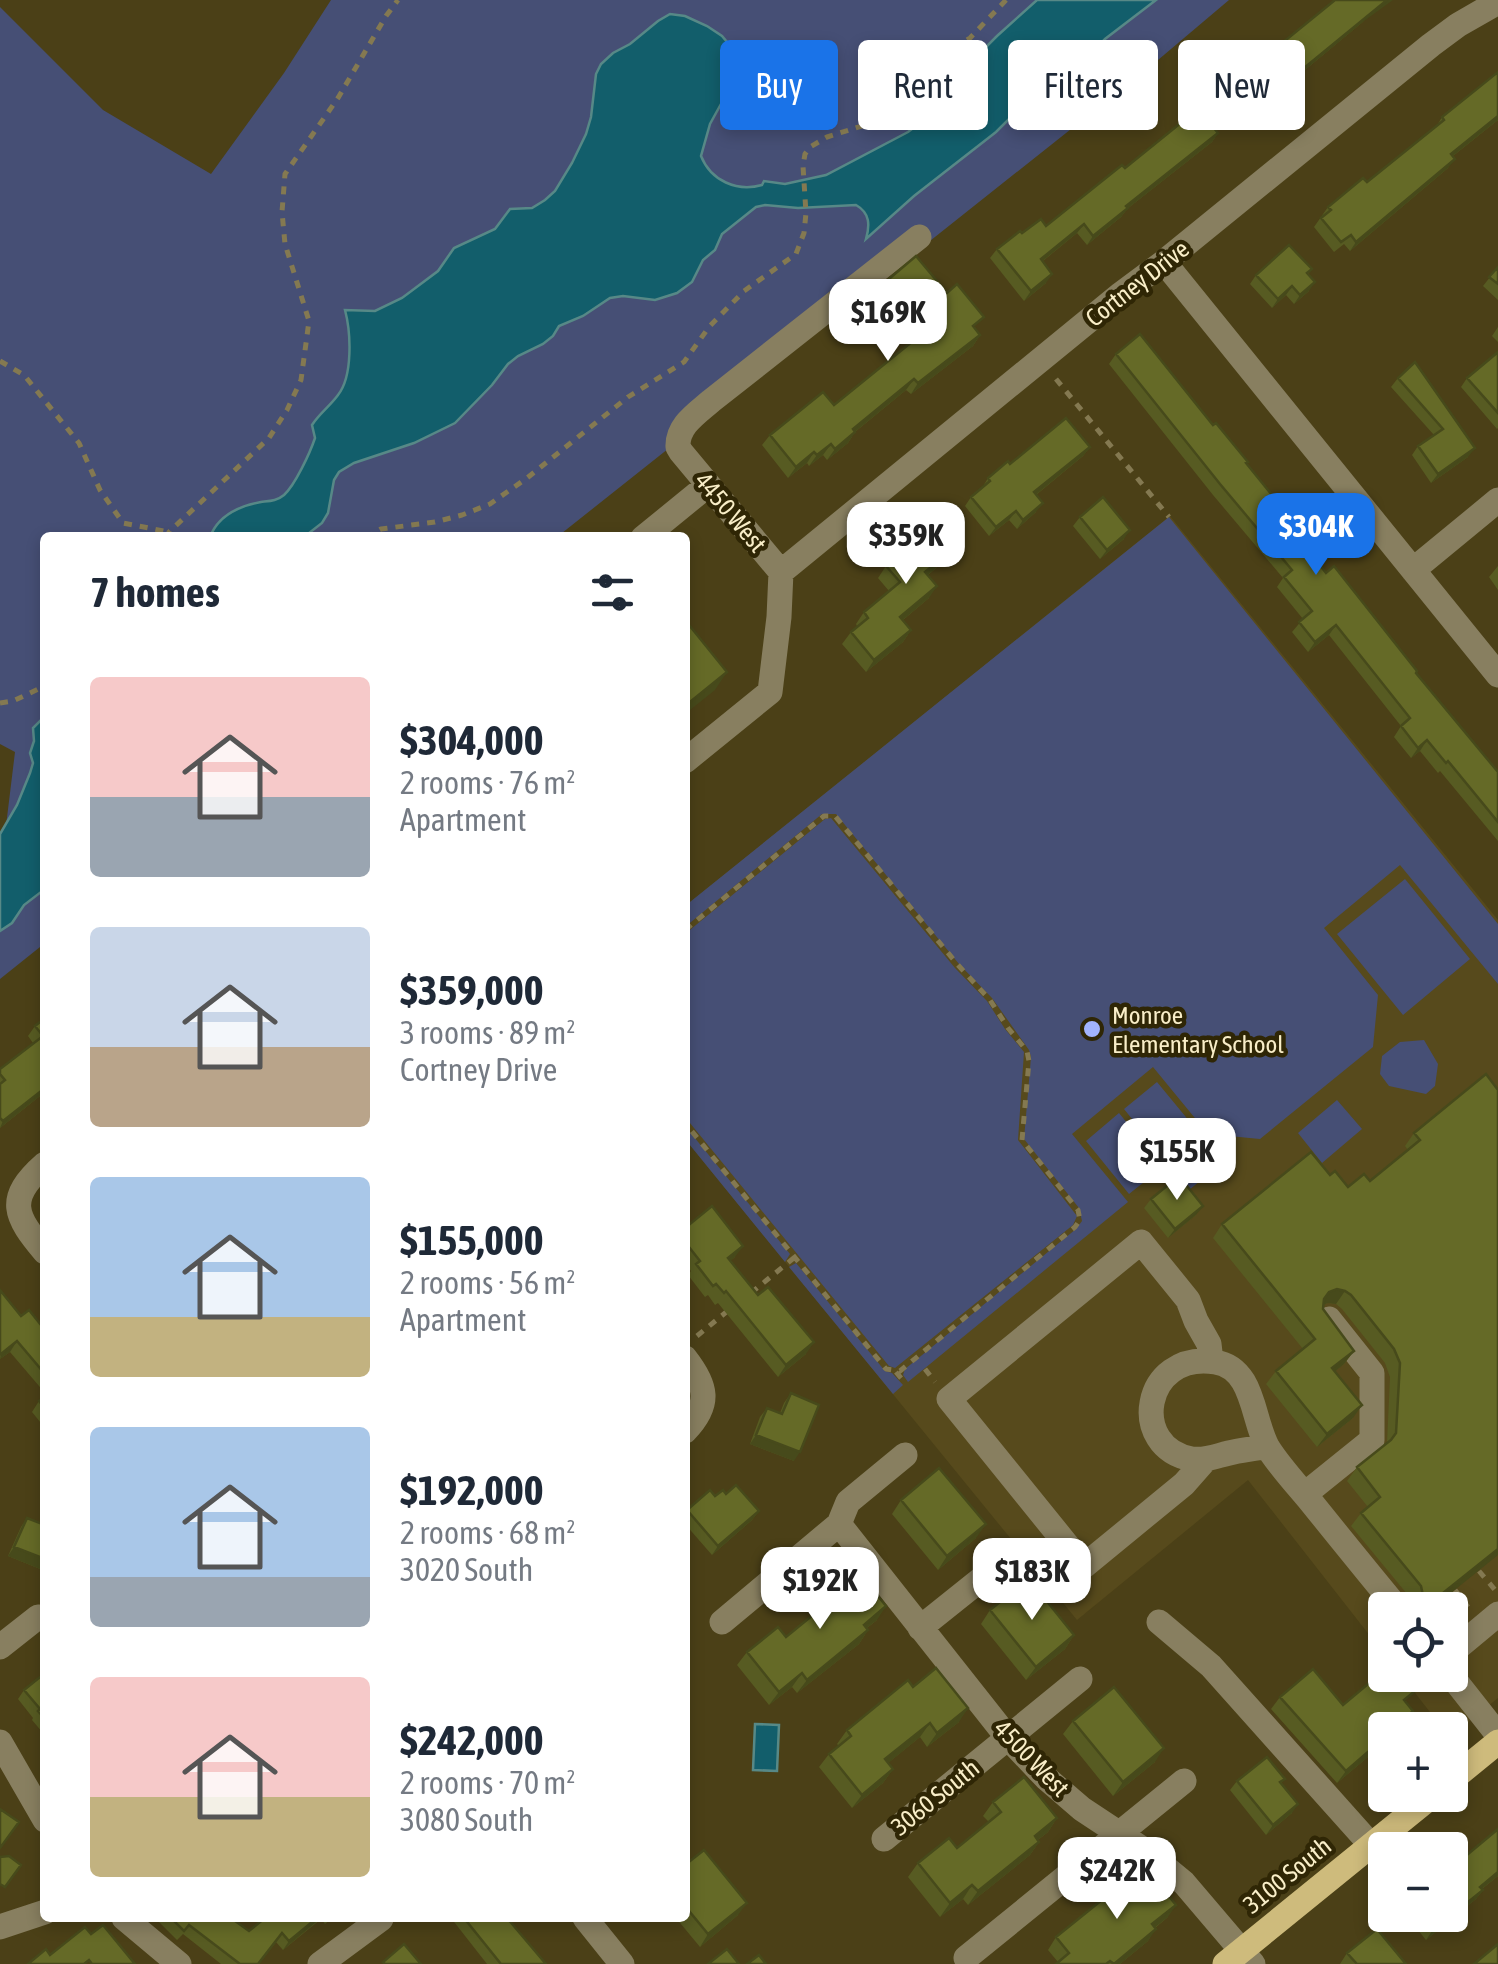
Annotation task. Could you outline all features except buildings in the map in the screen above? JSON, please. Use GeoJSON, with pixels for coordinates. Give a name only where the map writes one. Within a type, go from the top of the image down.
{"type":"FeatureCollection","features":[{"type":"Feature","properties":{"kind":"main road"},"geometry":{"type":"LineString","coordinates":[[1468,1765],[1498,1738]]}},
{"type":"Feature","properties":{"kind":"main road","name":"3100 South"},"geometry":{"type":"LineString","coordinates":[[1387,1832],[1412,1812]]}},
{"type":"Feature","properties":{"kind":"main road","name":"3100 South"},"geometry":{"type":"LineString","coordinates":[[1240,1959],[1368,1848]]}},
{"type":"Feature","properties":{"kind":"street","name":"Cortney Drive"},"geometry":{"type":"LineString","coordinates":[[781,572],[1431,45],[1458,24],[1498,2]]}},
{"type":"Feature","properties":{"kind":"street","name":"4450 West"},"geometry":{"type":"LineString","coordinates":[[781,572],[681,452],[680,433],[694,416],[919,238]]}},
{"type":"Feature","properties":{"kind":"street"},"geometry":{"type":"LineString","coordinates":[[1164,262],[1498,675]]}},
{"type":"Feature","properties":{"kind":"street"},"geometry":{"type":"LineString","coordinates":[[650,532],[708,485]]}},
{"type":"Feature","properties":{"kind":"street"},"geometry":{"type":"LineString","coordinates":[[1413,570],[1498,500]]}},
{"type":"Feature","properties":{"kind":"street"},"geometry":{"type":"LineString","coordinates":[[690,757],[770,692],[780,618],[781,572]]}},
{"type":"Feature","properties":{"kind":"street"},"geometry":{"type":"LineString","coordinates":[[40,1169],[25,1185],[17,1204],[21,1220],[40,1245]]}},
{"type":"Feature","properties":{"kind":"street"},"geometry":{"type":"LineString","coordinates":[[1206,1459],[1184,1484],[1084,1566],[949,1399],[1141,1242],[1188,1300],[1209,1344],[1211,1361]]}},
{"type":"Feature","properties":{"kind":"street"},"geometry":{"type":"LineString","coordinates":[[1305,1494],[1372,1440],[1372,1373],[1329,1319]]}},
{"type":"Feature","properties":{"kind":"street"},"geometry":{"type":"LineString","coordinates":[[690,1425],[704,1400],[691,1347]]}},
{"type":"Feature","properties":{"kind":"street"},"geometry":{"type":"LineString","coordinates":[[1267,1446],[1206,1459],[1173,1453],[1165,1447],[1153,1425],[1153,1394],[1170,1370],[1197,1360],[1225,1364],[1237,1374],[1248,1390],[1267,1446],[1384,1592]]}},
{"type":"Feature","properties":{"kind":"street"},"geometry":{"type":"LineString","coordinates":[[722,1622],[839,1524],[848,1502],[905,1455]]}},
{"type":"Feature","properties":{"kind":"street","name":"4500 West"},"geometry":{"type":"LineString","coordinates":[[839,1524],[1008,1738],[1082,1809],[1144,1850],[1184,1884],[1240,1959]]}},
{"type":"Feature","properties":{"kind":"street"},"geometry":{"type":"LineString","coordinates":[[920,1628],[995,1568]]}},
{"type":"Feature","properties":{"kind":"street"},"geometry":{"type":"LineString","coordinates":[[1468,1634],[1486,1614]]}},
{"type":"Feature","properties":{"kind":"street"},"geometry":{"type":"LineString","coordinates":[[0,1647],[38,1617]]}},
{"type":"Feature","properties":{"kind":"street"},"geometry":{"type":"LineString","coordinates":[[1160,1622],[1211,1666],[1368,1842]]}},
{"type":"Feature","properties":{"kind":"street","name":"3060 South"},"geometry":{"type":"LineString","coordinates":[[884,1839],[1080,1679]]}},
{"type":"Feature","properties":{"kind":"street"},"geometry":{"type":"LineString","coordinates":[[1464,1692],[1498,1738]]}},
{"type":"Feature","properties":{"kind":"street"},"geometry":{"type":"LineString","coordinates":[[0,1742],[40,1811]]}},
{"type":"Feature","properties":{"kind":"street"},"geometry":{"type":"LineString","coordinates":[[966,1958],[1184,1782]]}},
{"type":"Feature","properties":{"kind":"street"},"geometry":{"type":"LineString","coordinates":[[0,1927],[40,1914]]}},
{"type":"Feature","properties":{"kind":"street"},"geometry":{"type":"LineString","coordinates":[[129,1922],[179,1964]]}},
{"type":"Feature","properties":{"kind":"street"},"geometry":{"type":"LineString","coordinates":[[320,1964],[377,1922]]}},
{"type":"Feature","properties":{"kind":"street"},"geometry":{"type":"LineString","coordinates":[[587,1922],[622,1964]]}},
{"type":"Feature","properties":{"kind":"path"},"geometry":{"type":"LineString","coordinates":[[172,532],[269,438],[301,380],[309,321],[285,244],[285,174],[338,98],[398,0]]}},
{"type":"Feature","properties":{"kind":"path"},"geometry":{"type":"LineString","coordinates":[[377,532],[435,522],[490,504],[628,397],[684,362],[709,327],[744,291],[796,254],[806,214],[804,154],[828,137],[865,126],[885,114],[931,64],[970,38],[1006,0]]}},
{"type":"Feature","properties":{"kind":"path"},"geometry":{"type":"LineString","coordinates":[[0,362],[24,375],[79,443],[100,490],[123,523],[161,532]]}},
{"type":"Feature","properties":{"kind":"path"},"geometry":{"type":"LineString","coordinates":[[1056,379],[1169,517]]}},
{"type":"Feature","properties":{"kind":"path"},"geometry":{"type":"LineString","coordinates":[[0,703],[40,688]]}},
{"type":"Feature","properties":{"kind":"path"},"geometry":{"type":"LineString","coordinates":[[690,926],[824,816],[835,816],[990,1000],[1027,1050],[1022,1140],[1078,1210],[1080,1220],[896,1372]]}},
{"type":"Feature","properties":{"kind":"path"},"geometry":{"type":"LineString","coordinates":[[690,1128],[886,1369],[896,1372],[905,1384]]}},
{"type":"Feature","properties":{"kind":"path"},"geometry":{"type":"LineString","coordinates":[[691,1347],[795,1258]]}},
{"type":"Feature","properties":{"kind":"path"},"geometry":{"type":"LineString","coordinates":[[1479,1571],[1498,1594]]}},
{"type":"Feature","properties":{"kind":"path"},"geometry":{"type":"LineString","coordinates":[[1454,1590],[1486,1614]]}},
{"type":"Feature","properties":{"kind":"shaded area"},"geometry":{"type":"Polygon","coordinates":[[[331,0],[1229,0],[1158,60],[1158,40],[1008,40],[1008,130],[1070,130],[563,532],[40,532],[40,947],[0,979],[0,875],[15,752],[0,744],[0,7],[103,110],[211,174],[331,0]]]}},
{"type":"Feature","properties":{"kind":"shaded area"},"geometry":{"type":"Polygon","coordinates":[[[1037,0],[1156,0],[1104,40],[1008,40],[1008,120],[866,239],[868,220],[856,205],[756,207],[722,234],[692,282],[677,293],[655,300],[610,298],[559,326],[543,344],[508,364],[455,423],[339,472],[328,513],[310,532],[213,532],[237,509],[284,495],[297,477],[315,438],[312,425],[338,395],[346,377],[349,330],[345,310],[375,311],[402,298],[438,271],[454,248],[495,229],[510,209],[532,208],[555,191],[586,134],[601,64],[658,21],[670,14],[685,16],[725,40],[720,40],[720,106],[701,156],[718,178],[743,187],[762,185],[764,181],[785,184],[826,175],[911,130],[988,130],[988,45],[1037,0]]]}},
{"type":"Feature","properties":{"kind":"shaded area","name":"Monroe Elementary School"},"geometry":{"type":"Polygon","coordinates":[[[1170,516],[1498,920],[1498,1698],[1468,1722],[1468,1712],[1430,1712],[1414,1692],[1468,1692],[1468,1592],[1368,1592],[1368,1633],[1248,1480],[1077,1620],[690,1145],[690,902],[1170,516]]]}},
{"type":"Feature","properties":{"kind":"shaded area"},"geometry":{"type":"Polygon","coordinates":[[[1169,517],[1498,924],[1498,984],[1400,865],[1324,928],[1378,995],[1373,1047],[1260,1139],[1208,1134],[1153,1067],[1072,1134],[1128,1202],[908,1382],[903,1375],[905,1369],[1082,1221],[1079,1208],[1024,1139],[1029,1050],[992,998],[959,964],[836,814],[822,814],[690,923],[690,902],[1169,517]]]}},
{"type":"Feature","properties":{"kind":"shaded area"},"geometry":{"type":"Polygon","coordinates":[[[40,721],[40,893],[0,931],[0,834],[30,773],[33,728],[40,721]]]}},
{"type":"Feature","properties":{"kind":"shaded area"},"geometry":{"type":"Polygon","coordinates":[[[831,818],[987,1001],[1024,1052],[1018,1140],[1077,1216],[1073,1225],[895,1368],[889,1366],[690,1123],[690,930],[831,818]]]}},
{"type":"Feature","properties":{"kind":"shaded area"},"geometry":{"type":"Polygon","coordinates":[[[1405,879],[1470,959],[1403,1015],[1337,934],[1405,879]]]}},
{"type":"Feature","properties":{"kind":"shaded area"},"geometry":{"type":"Polygon","coordinates":[[[1424,1040],[1438,1064],[1435,1086],[1426,1094],[1389,1086],[1380,1074],[1382,1056],[1400,1042],[1424,1040]]]}},
{"type":"Feature","properties":{"kind":"shaded area"},"geometry":{"type":"Polygon","coordinates":[[[1157,1082],[1223,1162],[1189,1190],[1124,1109],[1157,1082]]]}},
{"type":"Feature","properties":{"kind":"shaded area"},"geometry":{"type":"Polygon","coordinates":[[[1337,1100],[1362,1129],[1322,1163],[1298,1133],[1337,1100]]]}},
{"type":"Feature","properties":{"kind":"shaded area"},"geometry":{"type":"Polygon","coordinates":[[[1119,1113],[1163,1167],[1129,1194],[1086,1141],[1119,1113]]]}},
{"type":"Feature","properties":{"kind":"shaded area"},"geometry":{"type":"Polygon","coordinates":[[[690,1132],[790,1254],[785,1262],[690,1145],[690,1132]]]}},
{"type":"Feature","properties":{"kind":"shaded area"},"geometry":{"type":"Polygon","coordinates":[[[796,1263],[885,1371],[903,1385],[893,1394],[789,1267],[796,1263]]]}},
{"type":"Feature","properties":{"kind":"shaded area"},"geometry":{"type":"Polygon","coordinates":[[[755,1724],[779,1725],[777,1771],[753,1770],[755,1724]]]}},
{"type":"Feature","properties":{"kind":"place","name":"Monroe Elementary School"},"geometry":{"type":"Point","coordinates":[1092,1029]}}]}
